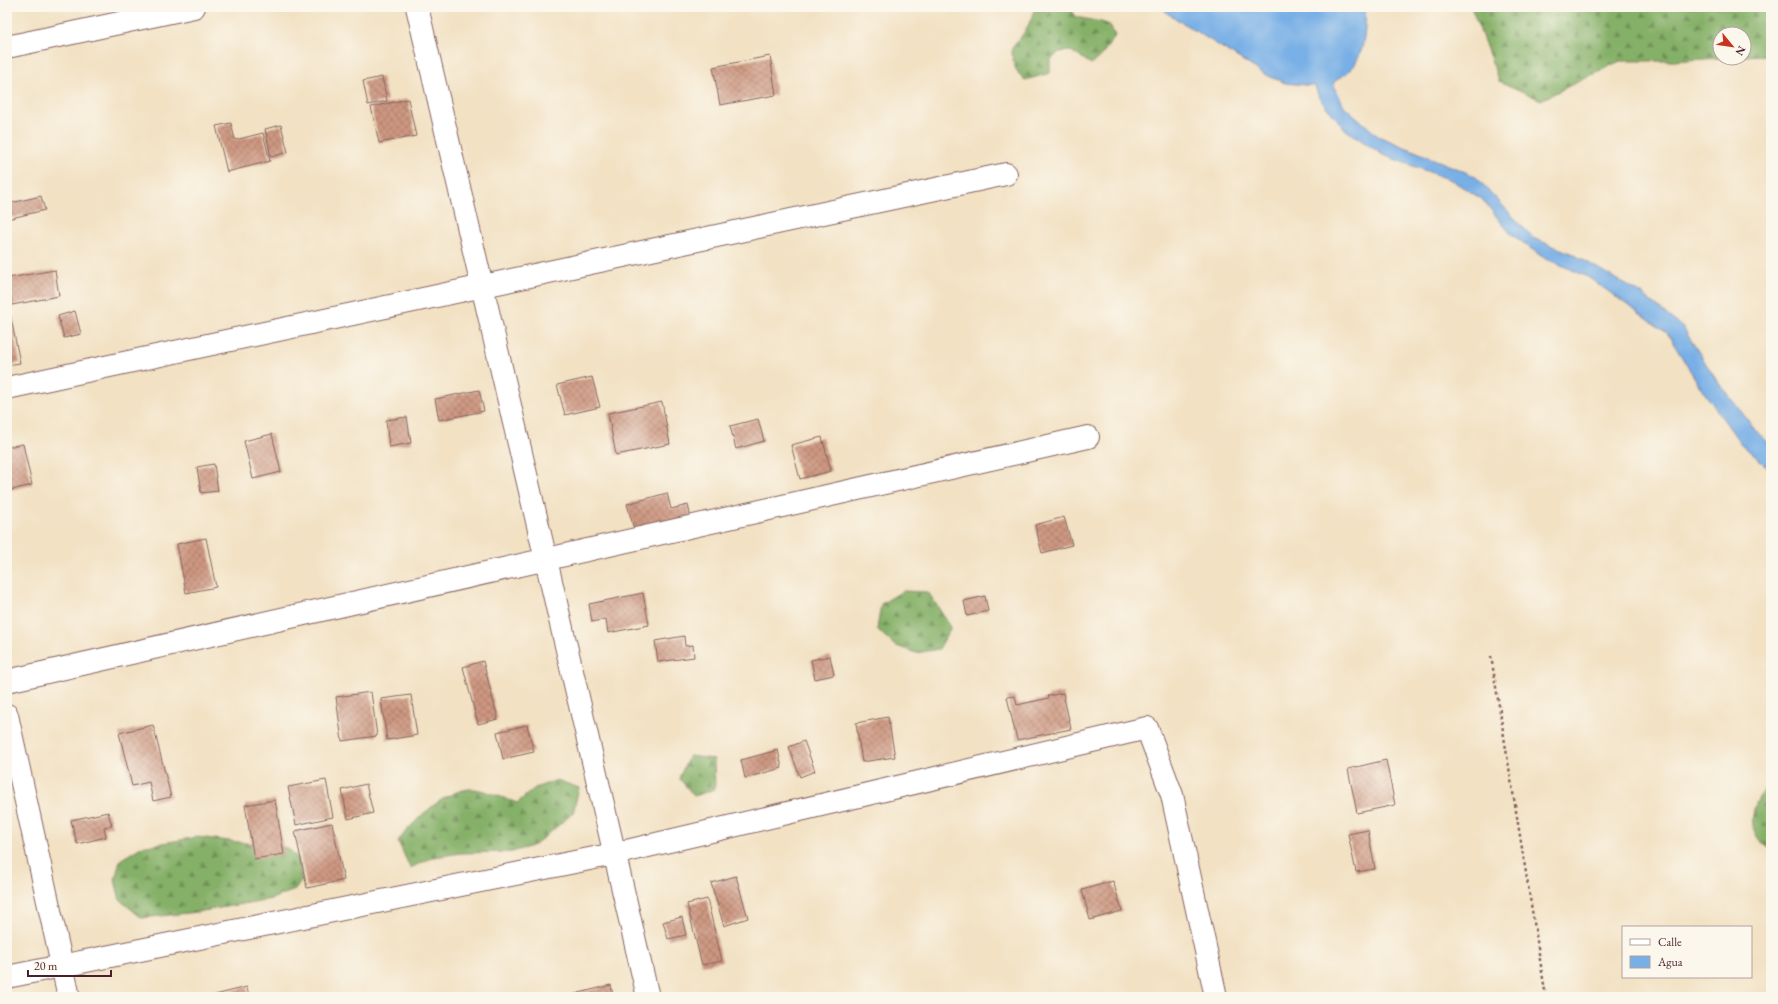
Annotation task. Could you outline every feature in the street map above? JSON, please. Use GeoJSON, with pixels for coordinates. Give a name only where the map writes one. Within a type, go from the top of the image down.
{"type":"FeatureCollection","features":[{"type":"Feature","properties":{"kind":"street"},"geometry":{"type":"LineString","coordinates":[[7,47],[194,7]]}},
{"type":"Feature","properties":{"kind":"street"},"geometry":{"type":"LineString","coordinates":[[417,7],[648,997]]}},
{"type":"Feature","properties":{"kind":"street"},"geometry":{"type":"LineString","coordinates":[[7,388],[1006,174]]}},
{"type":"Feature","properties":{"kind":"street"},"geometry":{"type":"LineString","coordinates":[[7,681],[1088,437]]}},
{"type":"Feature","properties":{"kind":"street"},"geometry":{"type":"LineString","coordinates":[[7,715],[69,997]]}},
{"type":"Feature","properties":{"kind":"street"},"geometry":{"type":"LineString","coordinates":[[7,978],[614,854],[1147,728],[1172,795],[1216,997]]}},
{"type":"Feature","properties":{"kind":"path"},"geometry":{"type":"LineString","coordinates":[[1492,656],[1546,997]]}},
{"type":"Feature","properties":{"kind":"green space"},"geometry":{"type":"Polygon","coordinates":[[[1035,7],[1071,7],[1074,16],[1110,25],[1115,36],[1101,56],[1091,64],[1071,51],[1059,52],[1050,61],[1050,73],[1025,80],[1014,66],[1012,48],[1026,29],[1035,7]]]}},
{"type":"Feature","properties":{"kind":"green space"},"geometry":{"type":"Polygon","coordinates":[[[1471,7],[1771,7],[1771,55],[1752,56],[1752,26],[1712,26],[1712,58],[1672,61],[1620,61],[1541,100],[1499,81],[1471,7]]]}},
{"type":"Feature","properties":{"kind":"green space"},"geometry":{"type":"Polygon","coordinates":[[[903,591],[928,592],[951,627],[939,649],[916,653],[894,645],[877,629],[881,604],[903,591]]]}},
{"type":"Feature","properties":{"kind":"green space"},"geometry":{"type":"Polygon","coordinates":[[[689,756],[714,759],[715,789],[694,796],[679,778],[689,756]]]}},
{"type":"Feature","properties":{"kind":"green space"},"geometry":{"type":"Polygon","coordinates":[[[557,780],[579,788],[573,813],[535,845],[512,852],[461,853],[434,857],[410,868],[398,841],[431,807],[452,794],[463,790],[477,789],[517,803],[535,788],[557,780]]]}},
{"type":"Feature","properties":{"kind":"green space"},"geometry":{"type":"Polygon","coordinates":[[[1768,784],[1771,785],[1771,849],[1762,843],[1756,835],[1753,827],[1754,810],[1757,801],[1768,784]]]}},
{"type":"Feature","properties":{"kind":"green space"},"geometry":{"type":"Polygon","coordinates":[[[197,837],[288,848],[298,858],[302,880],[295,890],[271,899],[197,912],[142,918],[120,900],[115,880],[120,860],[141,847],[197,837]]]}},
{"type":"Feature","properties":{"kind":"water"},"geometry":{"type":"Polygon","coordinates":[[[1161,7],[1365,7],[1365,31],[1360,54],[1353,67],[1333,83],[1344,106],[1378,136],[1475,176],[1533,238],[1573,254],[1642,294],[1684,329],[1717,381],[1759,434],[1771,445],[1771,470],[1741,444],[1699,385],[1667,333],[1588,277],[1541,256],[1510,233],[1482,199],[1451,180],[1383,155],[1346,130],[1319,98],[1315,86],[1285,83],[1264,74],[1167,13],[1161,7]]]}},
{"type":"Feature","properties":{"kind":"building"},"geometry":{"type":"Polygon","coordinates":[[[770,56],[776,95],[720,105],[713,67],[770,56]]]}},
{"type":"Feature","properties":{"kind":"building"},"geometry":{"type":"Polygon","coordinates":[[[382,77],[387,101],[368,105],[363,81],[382,77]]]}},
{"type":"Feature","properties":{"kind":"building"},"geometry":{"type":"Polygon","coordinates":[[[408,99],[416,136],[379,143],[371,107],[408,99]]]}},
{"type":"Feature","properties":{"kind":"building"},"geometry":{"type":"Polygon","coordinates":[[[231,123],[235,140],[263,133],[270,161],[227,172],[216,126],[231,123]]]}},
{"type":"Feature","properties":{"kind":"building"},"geometry":{"type":"Polygon","coordinates":[[[281,125],[288,152],[271,157],[265,129],[281,125]]]}},
{"type":"Feature","properties":{"kind":"building"},"geometry":{"type":"Polygon","coordinates":[[[41,196],[45,210],[7,219],[7,204],[41,196]]]}},
{"type":"Feature","properties":{"kind":"building"},"geometry":{"type":"Polygon","coordinates":[[[55,270],[59,296],[12,305],[8,278],[55,270]]]}},
{"type":"Feature","properties":{"kind":"building"},"geometry":{"type":"Polygon","coordinates":[[[7,308],[9,308],[20,363],[7,365],[7,308]]]}},
{"type":"Feature","properties":{"kind":"building"},"geometry":{"type":"Polygon","coordinates":[[[75,311],[81,334],[64,338],[58,316],[75,311]]]}},
{"type":"Feature","properties":{"kind":"building"},"geometry":{"type":"Polygon","coordinates":[[[592,377],[600,407],[565,415],[557,385],[592,377]]]}},
{"type":"Feature","properties":{"kind":"building"},"geometry":{"type":"Polygon","coordinates":[[[479,390],[484,411],[439,420],[435,399],[479,390]]]}},
{"type":"Feature","properties":{"kind":"building"},"geometry":{"type":"Polygon","coordinates":[[[662,402],[670,444],[616,455],[608,413],[662,402]]]}},
{"type":"Feature","properties":{"kind":"building"},"geometry":{"type":"Polygon","coordinates":[[[407,417],[411,443],[389,447],[386,420],[407,417]]]}},
{"type":"Feature","properties":{"kind":"building"},"geometry":{"type":"Polygon","coordinates":[[[758,419],[764,441],[736,449],[730,426],[758,419]]]}},
{"type":"Feature","properties":{"kind":"building"},"geometry":{"type":"Polygon","coordinates":[[[272,434],[281,472],[253,479],[244,441],[272,434]]]}},
{"type":"Feature","properties":{"kind":"building"},"geometry":{"type":"Polygon","coordinates":[[[822,437],[831,471],[800,479],[791,445],[822,437]]]}},
{"type":"Feature","properties":{"kind":"building"},"geometry":{"type":"Polygon","coordinates":[[[23,444],[32,485],[7,491],[7,447],[23,444]]]}},
{"type":"Feature","properties":{"kind":"building"},"geometry":{"type":"Polygon","coordinates":[[[214,464],[218,491],[201,493],[197,467],[214,464]]]}},
{"type":"Feature","properties":{"kind":"building"},"geometry":{"type":"Polygon","coordinates":[[[667,493],[671,509],[688,505],[691,518],[635,532],[627,504],[667,493]]]}},
{"type":"Feature","properties":{"kind":"building"},"geometry":{"type":"Polygon","coordinates":[[[1064,517],[1072,545],[1042,553],[1035,525],[1064,517]]]}},
{"type":"Feature","properties":{"kind":"building"},"geometry":{"type":"Polygon","coordinates":[[[206,538],[216,587],[186,593],[177,544],[206,538]]]}},
{"type":"Feature","properties":{"kind":"building"},"geometry":{"type":"Polygon","coordinates":[[[643,593],[649,625],[608,633],[606,619],[592,622],[589,604],[643,593]]]}},
{"type":"Feature","properties":{"kind":"building"},"geometry":{"type":"Polygon","coordinates":[[[985,596],[988,611],[967,616],[964,601],[985,596]]]}},
{"type":"Feature","properties":{"kind":"building"},"geometry":{"type":"Polygon","coordinates":[[[684,636],[685,646],[693,645],[694,657],[658,662],[655,641],[684,636]]]}},
{"type":"Feature","properties":{"kind":"building"},"geometry":{"type":"Polygon","coordinates":[[[830,656],[834,675],[815,679],[811,660],[830,656]]]}},
{"type":"Feature","properties":{"kind":"building"},"geometry":{"type":"Polygon","coordinates":[[[483,661],[498,719],[478,724],[463,667],[483,661]]]}},
{"type":"Feature","properties":{"kind":"building"},"geometry":{"type":"Polygon","coordinates":[[[371,692],[377,736],[342,741],[336,697],[371,692]]]}},
{"type":"Feature","properties":{"kind":"building"},"geometry":{"type":"Polygon","coordinates":[[[1063,693],[1071,729],[1017,740],[1007,697],[1015,696],[1017,705],[1049,698],[1048,696],[1063,693]]]}},
{"type":"Feature","properties":{"kind":"building"},"geometry":{"type":"Polygon","coordinates":[[[411,695],[417,735],[387,740],[381,699],[411,695]]]}},
{"type":"Feature","properties":{"kind":"building"},"geometry":{"type":"Polygon","coordinates":[[[888,717],[895,757],[862,762],[856,723],[888,717]]]}},
{"type":"Feature","properties":{"kind":"building"},"geometry":{"type":"Polygon","coordinates":[[[153,725],[171,797],[153,801],[149,782],[132,786],[119,733],[153,725]]]}},
{"type":"Feature","properties":{"kind":"building"},"geometry":{"type":"Polygon","coordinates":[[[527,725],[534,752],[503,759],[497,732],[527,725]]]}},
{"type":"Feature","properties":{"kind":"building"},"geometry":{"type":"Polygon","coordinates":[[[804,741],[815,771],[800,777],[789,747],[804,741]]]}},
{"type":"Feature","properties":{"kind":"building"},"geometry":{"type":"Polygon","coordinates":[[[778,750],[782,768],[745,778],[741,760],[778,750]]]}},
{"type":"Feature","properties":{"kind":"building"},"geometry":{"type":"Polygon","coordinates":[[[1386,760],[1395,805],[1357,813],[1348,769],[1386,760]]]}},
{"type":"Feature","properties":{"kind":"building"},"geometry":{"type":"Polygon","coordinates":[[[326,780],[333,817],[296,825],[288,787],[326,780]]]}},
{"type":"Feature","properties":{"kind":"building"},"geometry":{"type":"Polygon","coordinates":[[[366,784],[373,813],[348,819],[342,790],[366,784]]]}},
{"type":"Feature","properties":{"kind":"building"},"geometry":{"type":"Polygon","coordinates":[[[275,800],[284,854],[254,859],[245,805],[275,800]]]}},
{"type":"Feature","properties":{"kind":"building"},"geometry":{"type":"Polygon","coordinates":[[[108,812],[112,826],[104,827],[106,837],[77,844],[71,820],[108,812]]]}},
{"type":"Feature","properties":{"kind":"building"},"geometry":{"type":"Polygon","coordinates":[[[332,823],[344,880],[307,888],[295,831],[332,823]]]}},
{"type":"Feature","properties":{"kind":"building"},"geometry":{"type":"Polygon","coordinates":[[[1368,830],[1375,869],[1356,872],[1348,834],[1368,830]]]}},
{"type":"Feature","properties":{"kind":"building"},"geometry":{"type":"Polygon","coordinates":[[[736,876],[748,918],[724,926],[711,883],[736,876]]]}},
{"type":"Feature","properties":{"kind":"building"},"geometry":{"type":"Polygon","coordinates":[[[1113,881],[1122,911],[1090,920],[1082,890],[1113,881]]]}},
{"type":"Feature","properties":{"kind":"building"},"geometry":{"type":"Polygon","coordinates":[[[707,899],[722,961],[702,965],[687,904],[707,899]]]}},
{"type":"Feature","properties":{"kind":"building"},"geometry":{"type":"Polygon","coordinates":[[[682,917],[686,935],[668,939],[663,922],[682,917]]]}},
{"type":"Feature","properties":{"kind":"building"},"geometry":{"type":"Polygon","coordinates":[[[611,985],[613,997],[572,997],[571,995],[611,985]]]}},
{"type":"Feature","properties":{"kind":"building"},"geometry":{"type":"Polygon","coordinates":[[[247,987],[249,997],[211,997],[211,996],[247,987]]]}}]}
